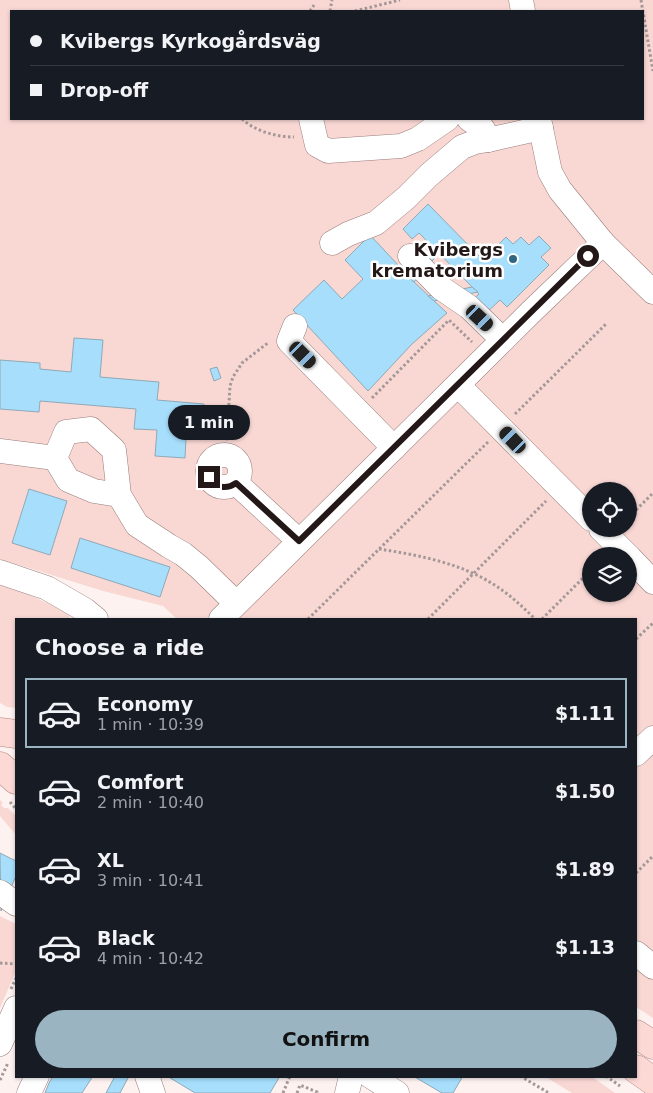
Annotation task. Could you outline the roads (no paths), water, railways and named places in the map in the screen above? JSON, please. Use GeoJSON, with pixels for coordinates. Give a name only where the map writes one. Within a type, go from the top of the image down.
{"type":"FeatureCollection","features":[{"type":"Feature","properties":{"kind":"main road"},"geometry":{"type":"LineString","coordinates":[[0,732],[15,734]]}},
{"type":"Feature","properties":{"kind":"main road"},"geometry":{"type":"LineString","coordinates":[[0,766],[15,779]]}},
{"type":"Feature","properties":{"kind":"main road"},"geometry":{"type":"LineString","coordinates":[[637,1035],[653,1046]]}},
{"type":"Feature","properties":{"kind":"main road"},"geometry":{"type":"LineString","coordinates":[[637,1070],[653,1081]]}},
{"type":"Feature","properties":{"kind":"street"},"geometry":{"type":"LineString","coordinates":[[313,128],[317,145],[328,151],[401,146],[418,139],[446,120]]}},
{"type":"Feature","properties":{"kind":"street"},"geometry":{"type":"LineString","coordinates":[[470,120],[483,130],[488,140]]}},
{"type":"Feature","properties":{"kind":"street"},"geometry":{"type":"LineString","coordinates":[[332,243],[348,234],[376,223],[462,147],[540,124],[550,172],[560,190],[603,243],[653,292]]}},
{"type":"Feature","properties":{"kind":"street"},"geometry":{"type":"LineString","coordinates":[[55,458],[66,432],[91,429],[114,450],[118,495],[137,525],[183,554],[199,567],[229,611],[603,243]]}},
{"type":"Feature","properties":{"kind":"street"},"geometry":{"type":"LineString","coordinates":[[410,256],[441,288],[469,307],[495,348]]}},
{"type":"Feature","properties":{"kind":"street"},"geometry":{"type":"LineString","coordinates":[[292,334],[394,448]]}},
{"type":"Feature","properties":{"kind":"street"},"geometry":{"type":"LineString","coordinates":[[458,384],[582,510]]}},
{"type":"Feature","properties":{"kind":"street"},"geometry":{"type":"LineString","coordinates":[[0,451],[55,458]]}},
{"type":"Feature","properties":{"kind":"street"},"geometry":{"type":"LineString","coordinates":[[224,455],[214,458],[211,462],[208,472],[212,482],[221,487],[236,483],[299,541]]}},
{"type":"Feature","properties":{"kind":"street"},"geometry":{"type":"LineString","coordinates":[[55,458],[68,480],[94,491],[118,495]]}},
{"type":"Feature","properties":{"kind":"street"},"geometry":{"type":"LineString","coordinates":[[609,537],[618,547]]}},
{"type":"Feature","properties":{"kind":"street"},"geometry":{"type":"LineString","coordinates":[[637,566],[653,582]]}},
{"type":"Feature","properties":{"kind":"street"},"geometry":{"type":"LineString","coordinates":[[0,572],[47,588],[85,610],[95,618]]}},
{"type":"Feature","properties":{"kind":"street"},"geometry":{"type":"LineString","coordinates":[[637,753],[653,738]]}},
{"type":"Feature","properties":{"kind":"street"},"geometry":{"type":"LineString","coordinates":[[0,892],[15,903]]}},
{"type":"Feature","properties":{"kind":"street"},"geometry":{"type":"LineString","coordinates":[[637,954],[653,967]]}},
{"type":"Feature","properties":{"kind":"street"},"geometry":{"type":"LineString","coordinates":[[0,1044],[15,1010]]}},
{"type":"Feature","properties":{"kind":"street"},"geometry":{"type":"LineString","coordinates":[[29,1093],[35,1078]]}},
{"type":"Feature","properties":{"kind":"street"},"geometry":{"type":"LineString","coordinates":[[148,1078],[153,1093]]}},
{"type":"Feature","properties":{"kind":"street"},"geometry":{"type":"LineString","coordinates":[[347,1093],[351,1078]]}},
{"type":"Feature","properties":{"kind":"street"},"geometry":{"type":"LineString","coordinates":[[373,1078],[398,1093]]}},
{"type":"Feature","properties":{"kind":"place","name":"Kvibergs krematorium"},"geometry":{"type":"Point","coordinates":[513,259]}}]}
